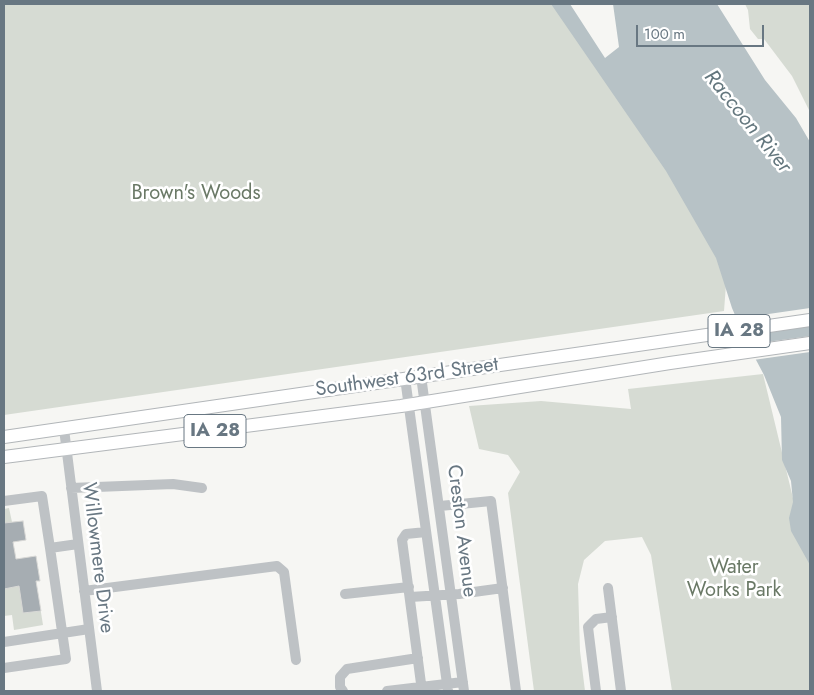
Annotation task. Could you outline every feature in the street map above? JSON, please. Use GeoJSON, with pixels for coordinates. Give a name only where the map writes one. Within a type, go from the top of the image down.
{"type":"FeatureCollection","features":[{"type":"Feature","properties":{"kind":"main road","name":"Southwest 63rd Street"},"geometry":{"type":"LineString","coordinates":[[4,437],[810,320]]}},
{"type":"Feature","properties":{"kind":"main road","name":"Southwest 63rd Street"},"geometry":{"type":"LineString","coordinates":[[4,457],[426,402],[810,343]]}},
{"type":"Feature","properties":{"kind":"street","name":"Creston Avenue"},"geometry":{"type":"LineString","coordinates":[[421,376],[463,686]]}},
{"type":"Feature","properties":{"kind":"street","name":"Creston Avenue"},"geometry":{"type":"LineString","coordinates":[[405,378],[448,687]]}},
{"type":"Feature","properties":{"kind":"street","name":"Willowmere Drive"},"geometry":{"type":"LineString","coordinates":[[64,429],[65,450],[97,691]]}},
{"type":"Feature","properties":{"kind":"street"},"geometry":{"type":"LineString","coordinates":[[71,488],[173,484],[202,488]]}},
{"type":"Feature","properties":{"kind":"street"},"geometry":{"type":"LineString","coordinates":[[4,501],[42,496],[66,659],[4,668]]}},
{"type":"Feature","properties":{"kind":"street"},"geometry":{"type":"LineString","coordinates":[[440,506],[492,501],[516,691]]}},
{"type":"Feature","properties":{"kind":"street"},"geometry":{"type":"LineString","coordinates":[[422,689],[402,540],[406,534],[426,532]]}},
{"type":"Feature","properties":{"kind":"street"},"geometry":{"type":"LineString","coordinates":[[50,548],[78,544]]}},
{"type":"Feature","properties":{"kind":"street"},"geometry":{"type":"LineString","coordinates":[[84,591],[277,566],[284,572],[296,660]]}},
{"type":"Feature","properties":{"kind":"street"},"geometry":{"type":"LineString","coordinates":[[345,594],[409,592],[451,594],[503,588]]}},
{"type":"Feature","properties":{"kind":"street"},"geometry":{"type":"LineString","coordinates":[[608,588],[621,691]]}},
{"type":"Feature","properties":{"kind":"street"},"geometry":{"type":"LineString","coordinates":[[596,691],[588,627],[596,619],[612,617]]}},
{"type":"Feature","properties":{"kind":"street"},"geometry":{"type":"LineString","coordinates":[[4,642],[89,629]]}},
{"type":"Feature","properties":{"kind":"street"},"geometry":{"type":"LineString","coordinates":[[343,691],[340,688],[340,678],[347,669],[418,658]]}},
{"type":"Feature","properties":{"kind":"street"},"geometry":{"type":"LineString","coordinates":[[387,691],[463,686]]}},
{"type":"Feature","properties":{"kind":"green space","name":"Brown's Woods"},"geometry":{"type":"Polygon","coordinates":[[[4,4],[565,4],[729,245],[724,311],[4,415],[4,4]]]}},
{"type":"Feature","properties":{"kind":"green space"},"geometry":{"type":"Polygon","coordinates":[[[745,4],[810,4],[810,121],[809,110],[792,76],[764,39],[758,39],[750,29],[748,10],[745,4]]]}},
{"type":"Feature","properties":{"kind":"green space","name":"Water Works Park"},"geometry":{"type":"Polygon","coordinates":[[[763,374],[806,552],[810,559],[810,691],[672,691],[651,555],[642,537],[605,541],[584,560],[578,584],[580,651],[585,691],[534,691],[508,493],[520,472],[508,455],[479,449],[469,406],[541,401],[631,409],[628,389],[763,374]]]}},
{"type":"Feature","properties":{"kind":"green space"},"geometry":{"type":"Polygon","coordinates":[[[9,508],[12,522],[23,521],[26,540],[13,542],[16,559],[36,556],[40,581],[36,581],[43,625],[14,630],[12,615],[4,616],[4,509],[9,508]]]}},
{"type":"Feature","properties":{"kind":"water","name":"Raccoon River"},"geometry":{"type":"Polygon","coordinates":[[[551,4],[570,4],[605,58],[619,47],[613,4],[717,4],[765,80],[796,118],[810,142],[810,565],[791,531],[789,518],[793,502],[791,481],[782,460],[781,417],[764,375],[746,341],[732,308],[716,258],[666,171],[551,4]]]}},
{"type":"Feature","properties":{"kind":"pier"},"geometry":{"type":"Polygon","coordinates":[[[810,308],[810,326],[741,336],[734,319],[810,308]]]}},
{"type":"Feature","properties":{"kind":"pier"},"geometry":{"type":"Polygon","coordinates":[[[810,336],[810,352],[753,360],[745,345],[810,336]]]}},
{"type":"Feature","properties":{"kind":"building"},"geometry":{"type":"Polygon","coordinates":[[[23,521],[26,540],[13,542],[16,559],[36,556],[40,581],[36,581],[41,611],[23,613],[19,586],[4,589],[4,523],[23,521]]]}}]}
